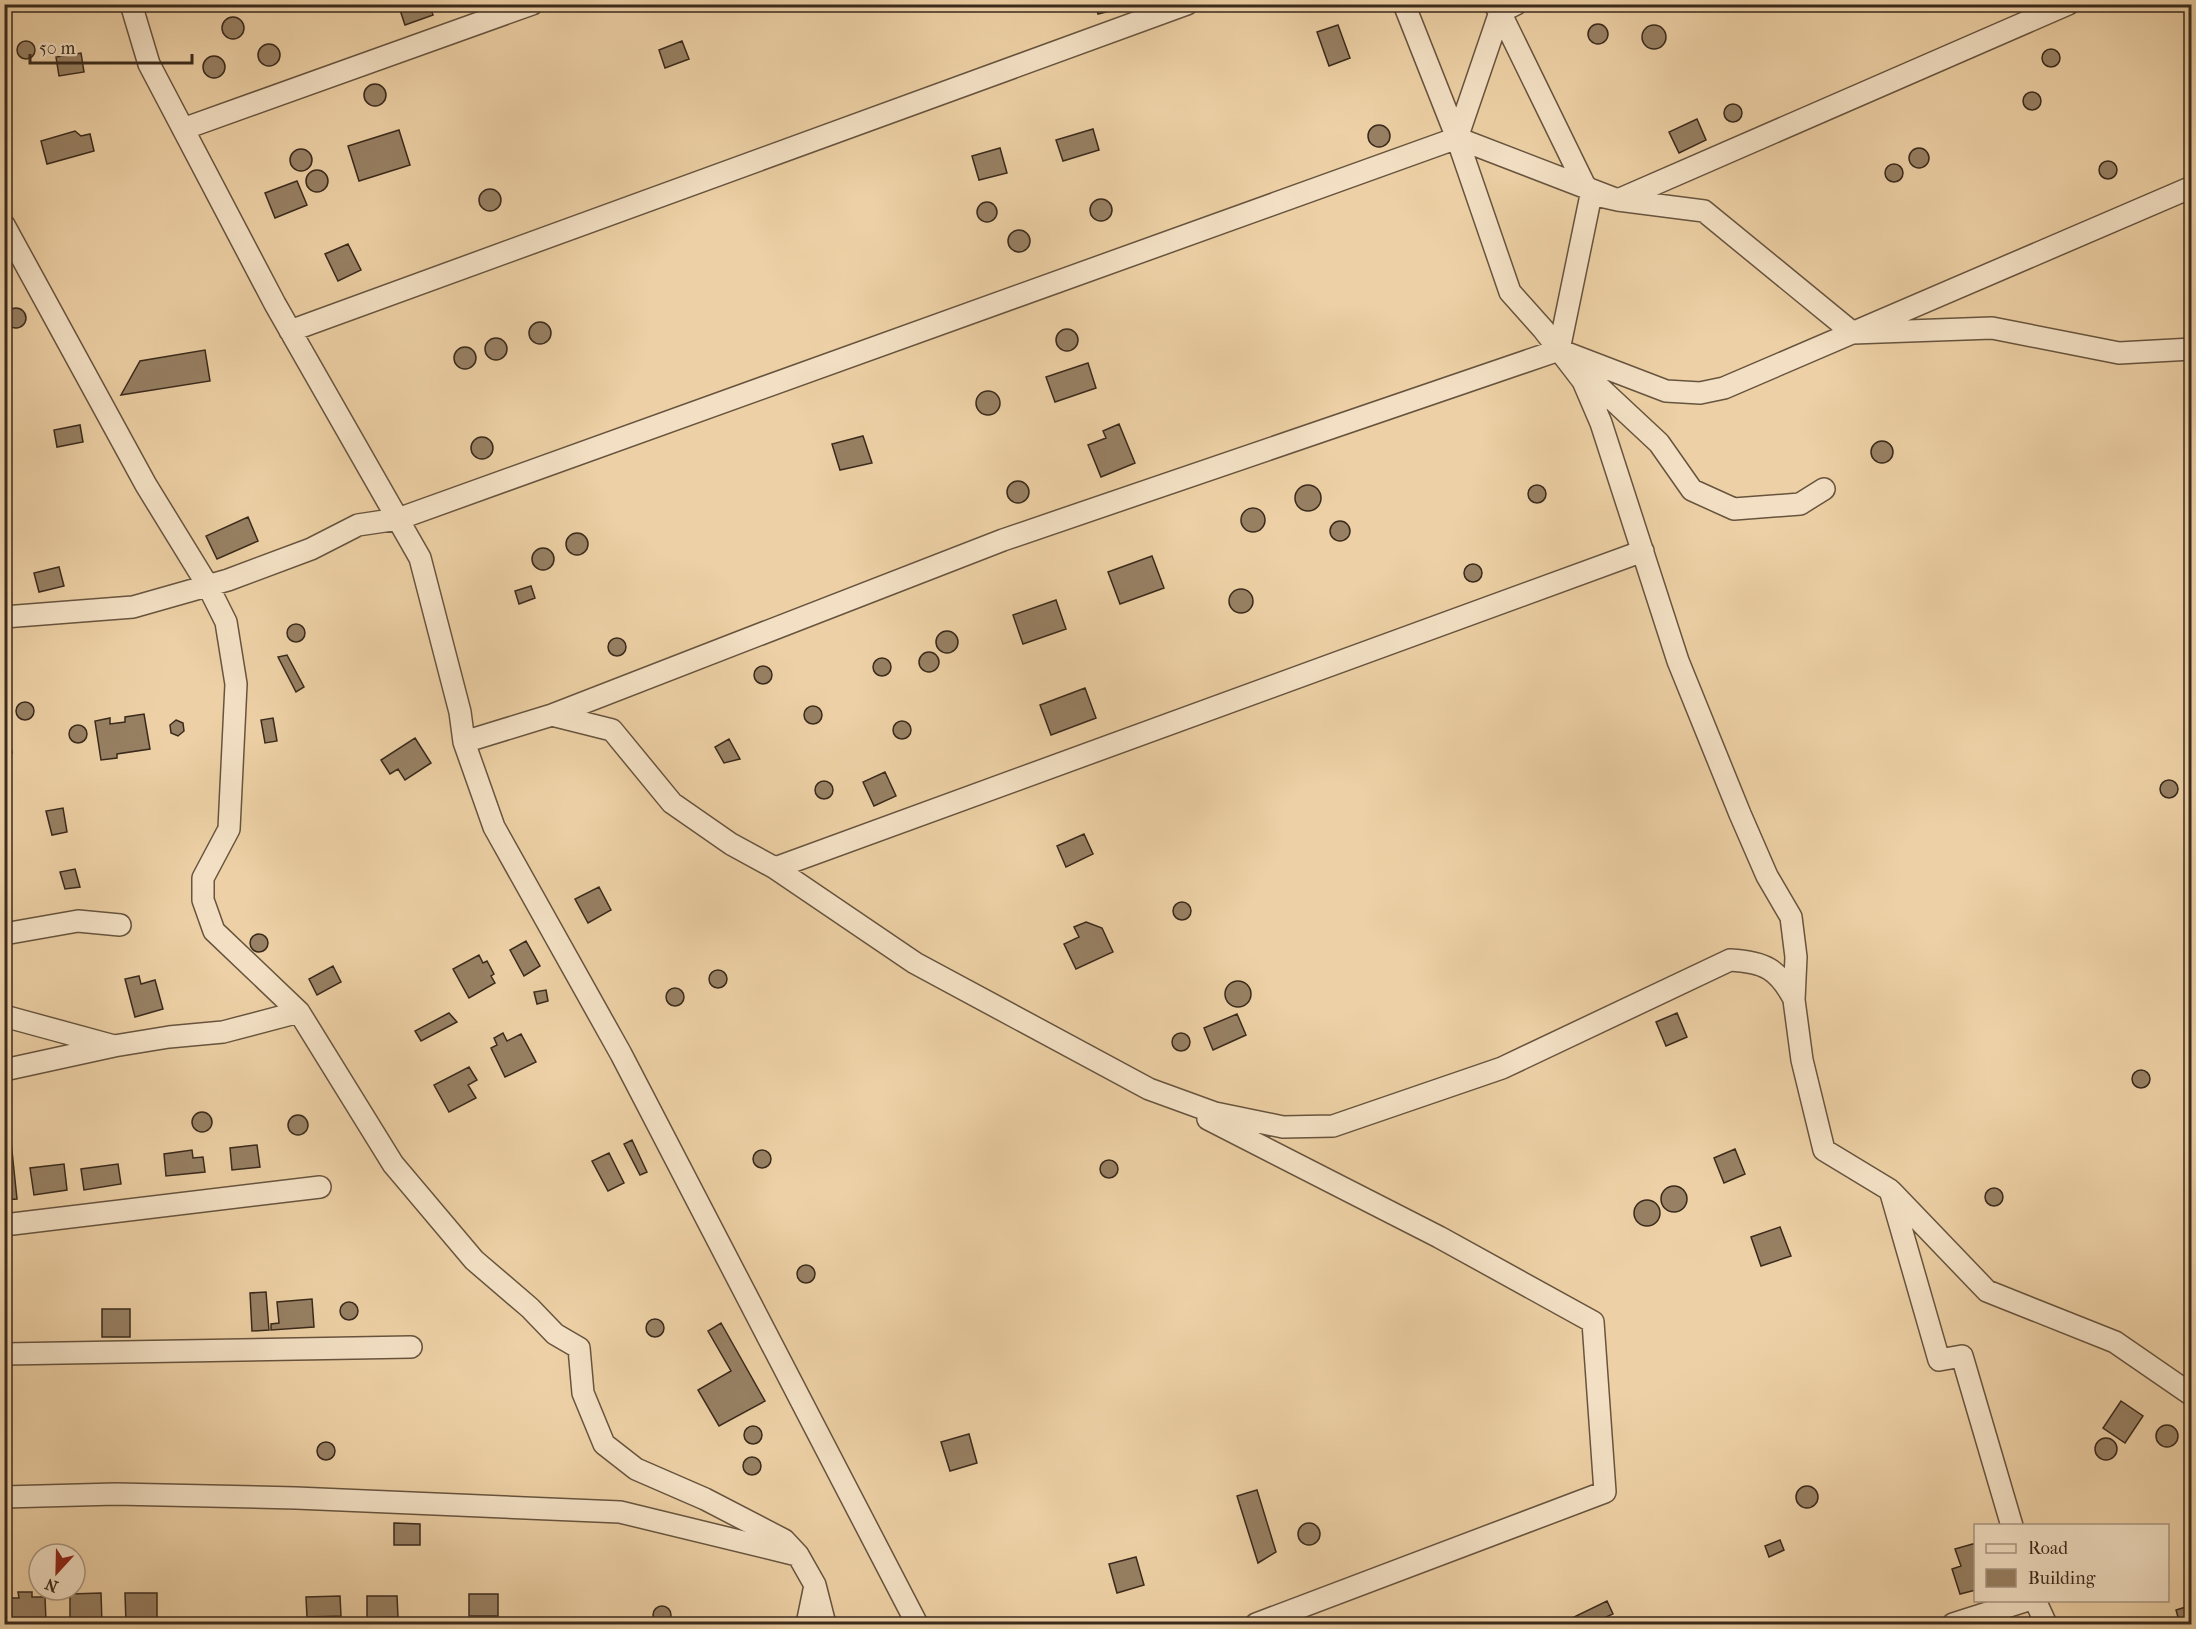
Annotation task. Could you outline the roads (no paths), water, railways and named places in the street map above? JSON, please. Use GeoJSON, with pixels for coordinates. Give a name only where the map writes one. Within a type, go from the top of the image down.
{"type":"FeatureCollection","features":[{"type":"Feature","properties":{"kind":"street"},"geometry":{"type":"LineString","coordinates":[[131,4],[149,64],[290,331],[420,558],[460,712],[464,742],[494,827],[621,1054],[917,1624]]}},
{"type":"Feature","properties":{"kind":"street"},"geometry":{"type":"LineString","coordinates":[[183,129],[532,4]]}},
{"type":"Feature","properties":{"kind":"street"},"geometry":{"type":"LineString","coordinates":[[290,331],[1187,4]]}},
{"type":"Feature","properties":{"kind":"street"},"geometry":{"type":"LineString","coordinates":[[1404,4],[1457,138],[1510,292],[1583,381],[1601,423],[1678,661],[1767,876],[1791,917],[1796,957],[1794,1000],[1802,1060],[1824,1150],[1890,1190],[1987,1291],[2115,1342],[2192,1395]]}},
{"type":"Feature","properties":{"kind":"street"},"geometry":{"type":"LineString","coordinates":[[1618,200],[2068,4]]}},
{"type":"Feature","properties":{"kind":"street"},"geometry":{"type":"LineString","coordinates":[[1457,138],[1503,7]]}},
{"type":"Feature","properties":{"kind":"street"},"geometry":{"type":"LineString","coordinates":[[1503,7],[1585,186],[1600,196],[1618,200],[1704,211],[1853,333],[1992,327],[2119,353],[2192,348]]}},
{"type":"Feature","properties":{"kind":"street"},"geometry":{"type":"LineString","coordinates":[[4,617],[132,607],[208,586],[311,549],[358,525],[398,519],[1457,138],[1592,190]]}},
{"type":"Feature","properties":{"kind":"street"},"geometry":{"type":"LineString","coordinates":[[464,742],[552,714],[1003,540],[1559,350],[1666,391],[1700,393],[1724,388],[2192,187]]}},
{"type":"Feature","properties":{"kind":"street"},"geometry":{"type":"LineString","coordinates":[[1559,350],[1592,190]]}},
{"type":"Feature","properties":{"kind":"street"},"geometry":{"type":"LineString","coordinates":[[4,225],[146,485],[208,586],[226,622],[237,684],[229,829],[203,878],[203,900],[214,931],[299,1012],[393,1164],[474,1260],[530,1308],[555,1334],[579,1348],[583,1393],[604,1444],[636,1469],[764,1528],[784,1540],[798,1555],[815,1585],[825,1624]]}},
{"type":"Feature","properties":{"kind":"street"},"geometry":{"type":"LineString","coordinates":[[1559,350],[1659,443],[1692,490],[1734,509],[1800,504],[1824,489]]}},
{"type":"Feature","properties":{"kind":"street"},"geometry":{"type":"LineString","coordinates":[[775,868],[1642,551]]}},
{"type":"Feature","properties":{"kind":"street"},"geometry":{"type":"LineString","coordinates":[[552,714],[612,730],[672,803],[731,844],[775,868],[915,963],[1149,1089],[1439,1238],[1593,1322],[1605,1492],[1256,1624]]}},
{"type":"Feature","properties":{"kind":"street"},"geometry":{"type":"LineString","coordinates":[[4,934],[78,921],[120,925]]}},
{"type":"Feature","properties":{"kind":"street"},"geometry":{"type":"LineString","coordinates":[[1149,1089],[1215,1113],[1283,1127],[1333,1126],[1502,1068],[1730,960],[1755,961],[1782,976],[1794,1000]]}},
{"type":"Feature","properties":{"kind":"street"},"geometry":{"type":"LineString","coordinates":[[4,1070],[114,1046],[169,1037],[223,1032],[299,1012]]}},
{"type":"Feature","properties":{"kind":"street"},"geometry":{"type":"LineString","coordinates":[[4,1016],[114,1046]]}},
{"type":"Feature","properties":{"kind":"street"},"geometry":{"type":"LineString","coordinates":[[4,1225],[320,1187]]}},
{"type":"Feature","properties":{"kind":"street"},"geometry":{"type":"LineString","coordinates":[[1890,1190],[1939,1360],[1962,1356],[2012,1524]]}},
{"type":"Feature","properties":{"kind":"street"},"geometry":{"type":"LineString","coordinates":[[4,1354],[411,1347]]}},
{"type":"Feature","properties":{"kind":"street"},"geometry":{"type":"LineString","coordinates":[[4,1497],[116,1494],[296,1498],[620,1512],[798,1555]]}},
{"type":"Feature","properties":{"kind":"street"},"geometry":{"type":"LineString","coordinates":[[807,1624],[815,1585]]}},
{"type":"Feature","properties":{"kind":"street"},"geometry":{"type":"LineString","coordinates":[[904,1601],[933,1624]]}},
{"type":"Feature","properties":{"kind":"street"},"geometry":{"type":"LineString","coordinates":[[1953,1624],[2022,1602]]}},
{"type":"Feature","properties":{"kind":"street"},"geometry":{"type":"LineString","coordinates":[[2036,1602],[2046,1624]]}}]}
